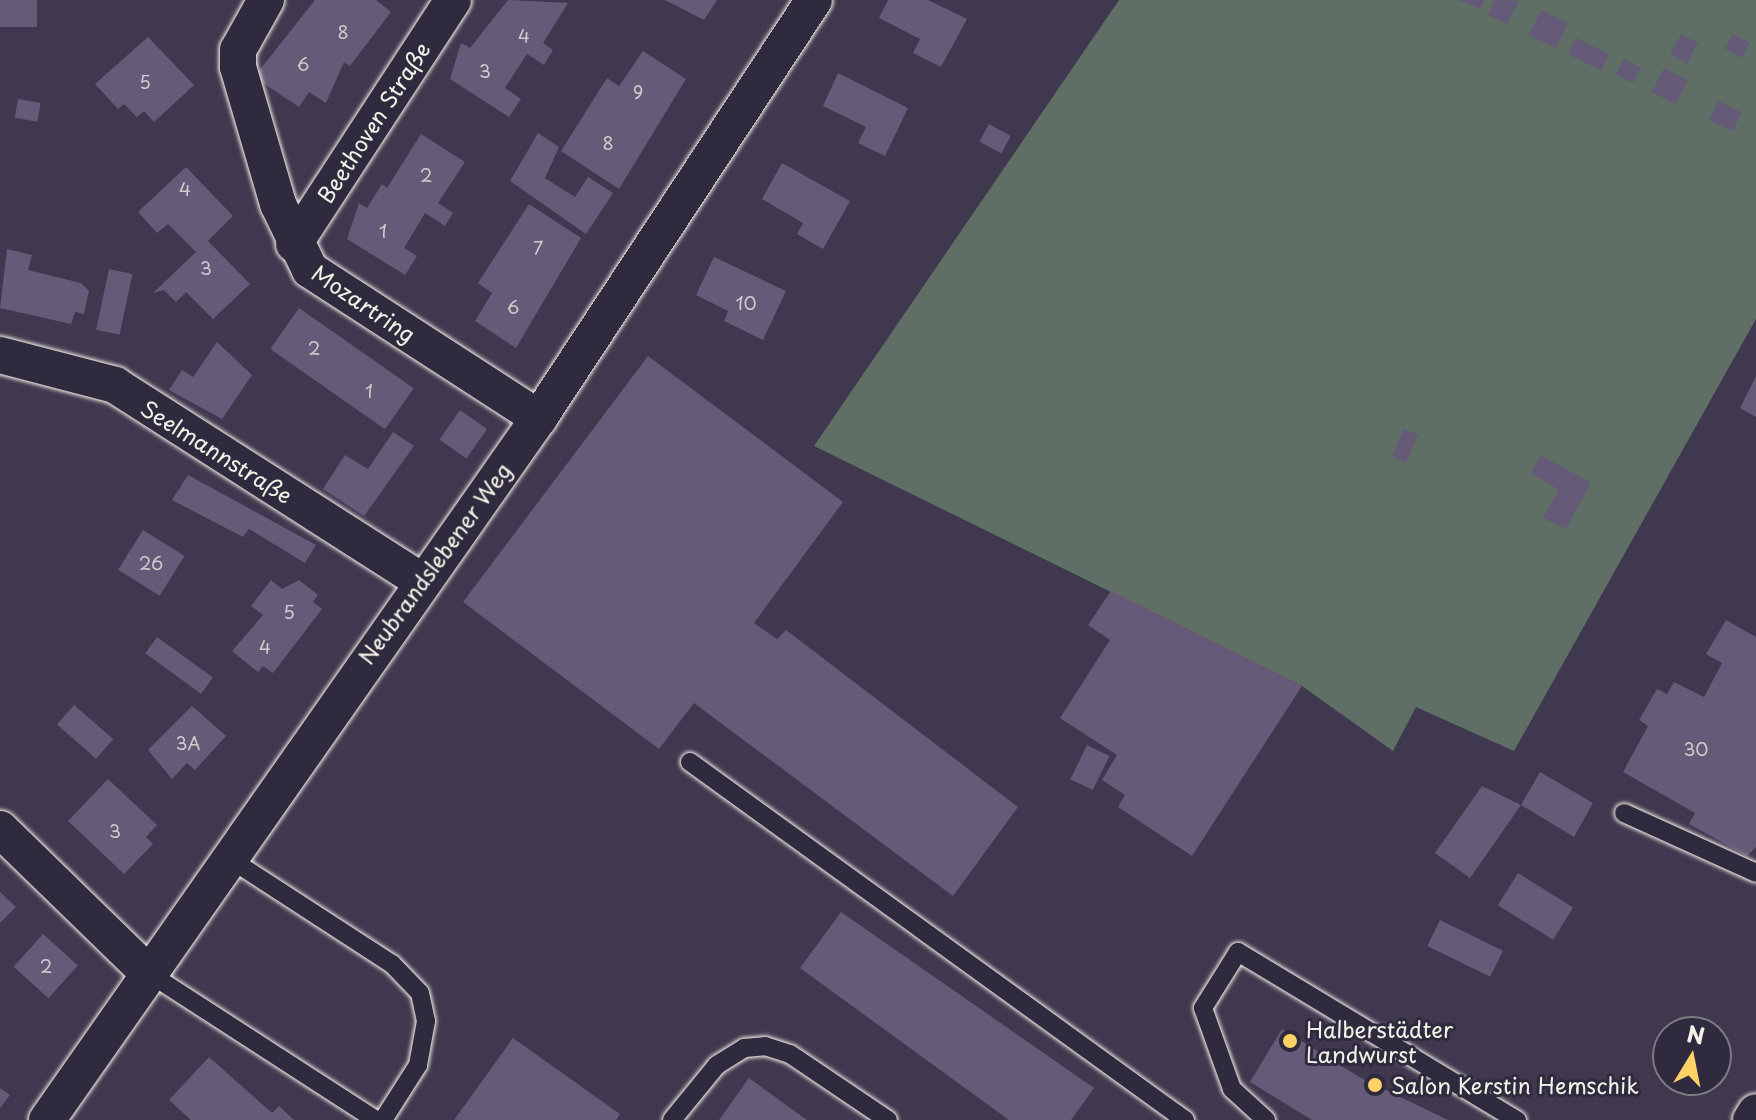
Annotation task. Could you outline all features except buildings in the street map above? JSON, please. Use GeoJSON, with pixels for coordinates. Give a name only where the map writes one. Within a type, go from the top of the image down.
{"type":"FeatureCollection","features":[{"type":"Feature","properties":{"kind":"street","name":"Mozartring"},"geometry":{"type":"LineString","coordinates":[[266,0],[238,50],[238,67],[294,244],[310,270],[539,418]]}},
{"type":"Feature","properties":{"kind":"street","name":"Beethoven Straße"},"geometry":{"type":"LineString","coordinates":[[294,244],[453,0]]}},
{"type":"Feature","properties":{"kind":"street","name":"Neubrandslebener Weg"},"geometry":{"type":"LineString","coordinates":[[47,1120],[420,580],[539,418],[814,0]]}},
{"type":"Feature","properties":{"kind":"street","name":"Seelmannstraße"},"geometry":{"type":"LineString","coordinates":[[0,355],[115,385],[420,580]]}},
{"type":"Feature","properties":{"kind":"street"},"geometry":{"type":"LineString","coordinates":[[0,829],[147,972]]}},
{"type":"Feature","properties":{"kind":"street"},"geometry":{"type":"LineString","coordinates":[[1751,1120],[1756,1112]]}},
{"type":"Feature","properties":{"kind":"lane"},"geometry":{"type":"LineString","coordinates":[[690,762],[1185,1120]]}},
{"type":"Feature","properties":{"kind":"lane"},"geometry":{"type":"LineString","coordinates":[[1624,813],[1756,873]]}},
{"type":"Feature","properties":{"kind":"lane"},"geometry":{"type":"LineString","coordinates":[[227,857],[354,937],[420,993],[426,1021],[418,1065],[383,1120]]}},
{"type":"Feature","properties":{"kind":"lane"},"geometry":{"type":"LineString","coordinates":[[1266,1120],[1232,1089],[1203,1008],[1238,952],[1517,1120]]}},
{"type":"Feature","properties":{"kind":"lane"},"geometry":{"type":"LineString","coordinates":[[147,972],[376,1120]]}},
{"type":"Feature","properties":{"kind":"lane"},"geometry":{"type":"LineString","coordinates":[[672,1120],[717,1065],[744,1048],[765,1046],[790,1054],[888,1120]]}},
{"type":"Feature","properties":{"kind":"green space"},"geometry":{"type":"Polygon","coordinates":[[[1119,0],[1756,0],[1756,319],[1514,751],[1416,707],[1393,751],[1302,686],[814,446],[1119,0]]]}},
{"type":"Feature","properties":{"kind":"place","name":"Halberstädter Landwurst"},"geometry":{"type":"Point","coordinates":[1290,1041]}},
{"type":"Feature","properties":{"kind":"place","name":"Salon Kerstin Hemschik"},"geometry":{"type":"Point","coordinates":[1375,1085]}}]}
